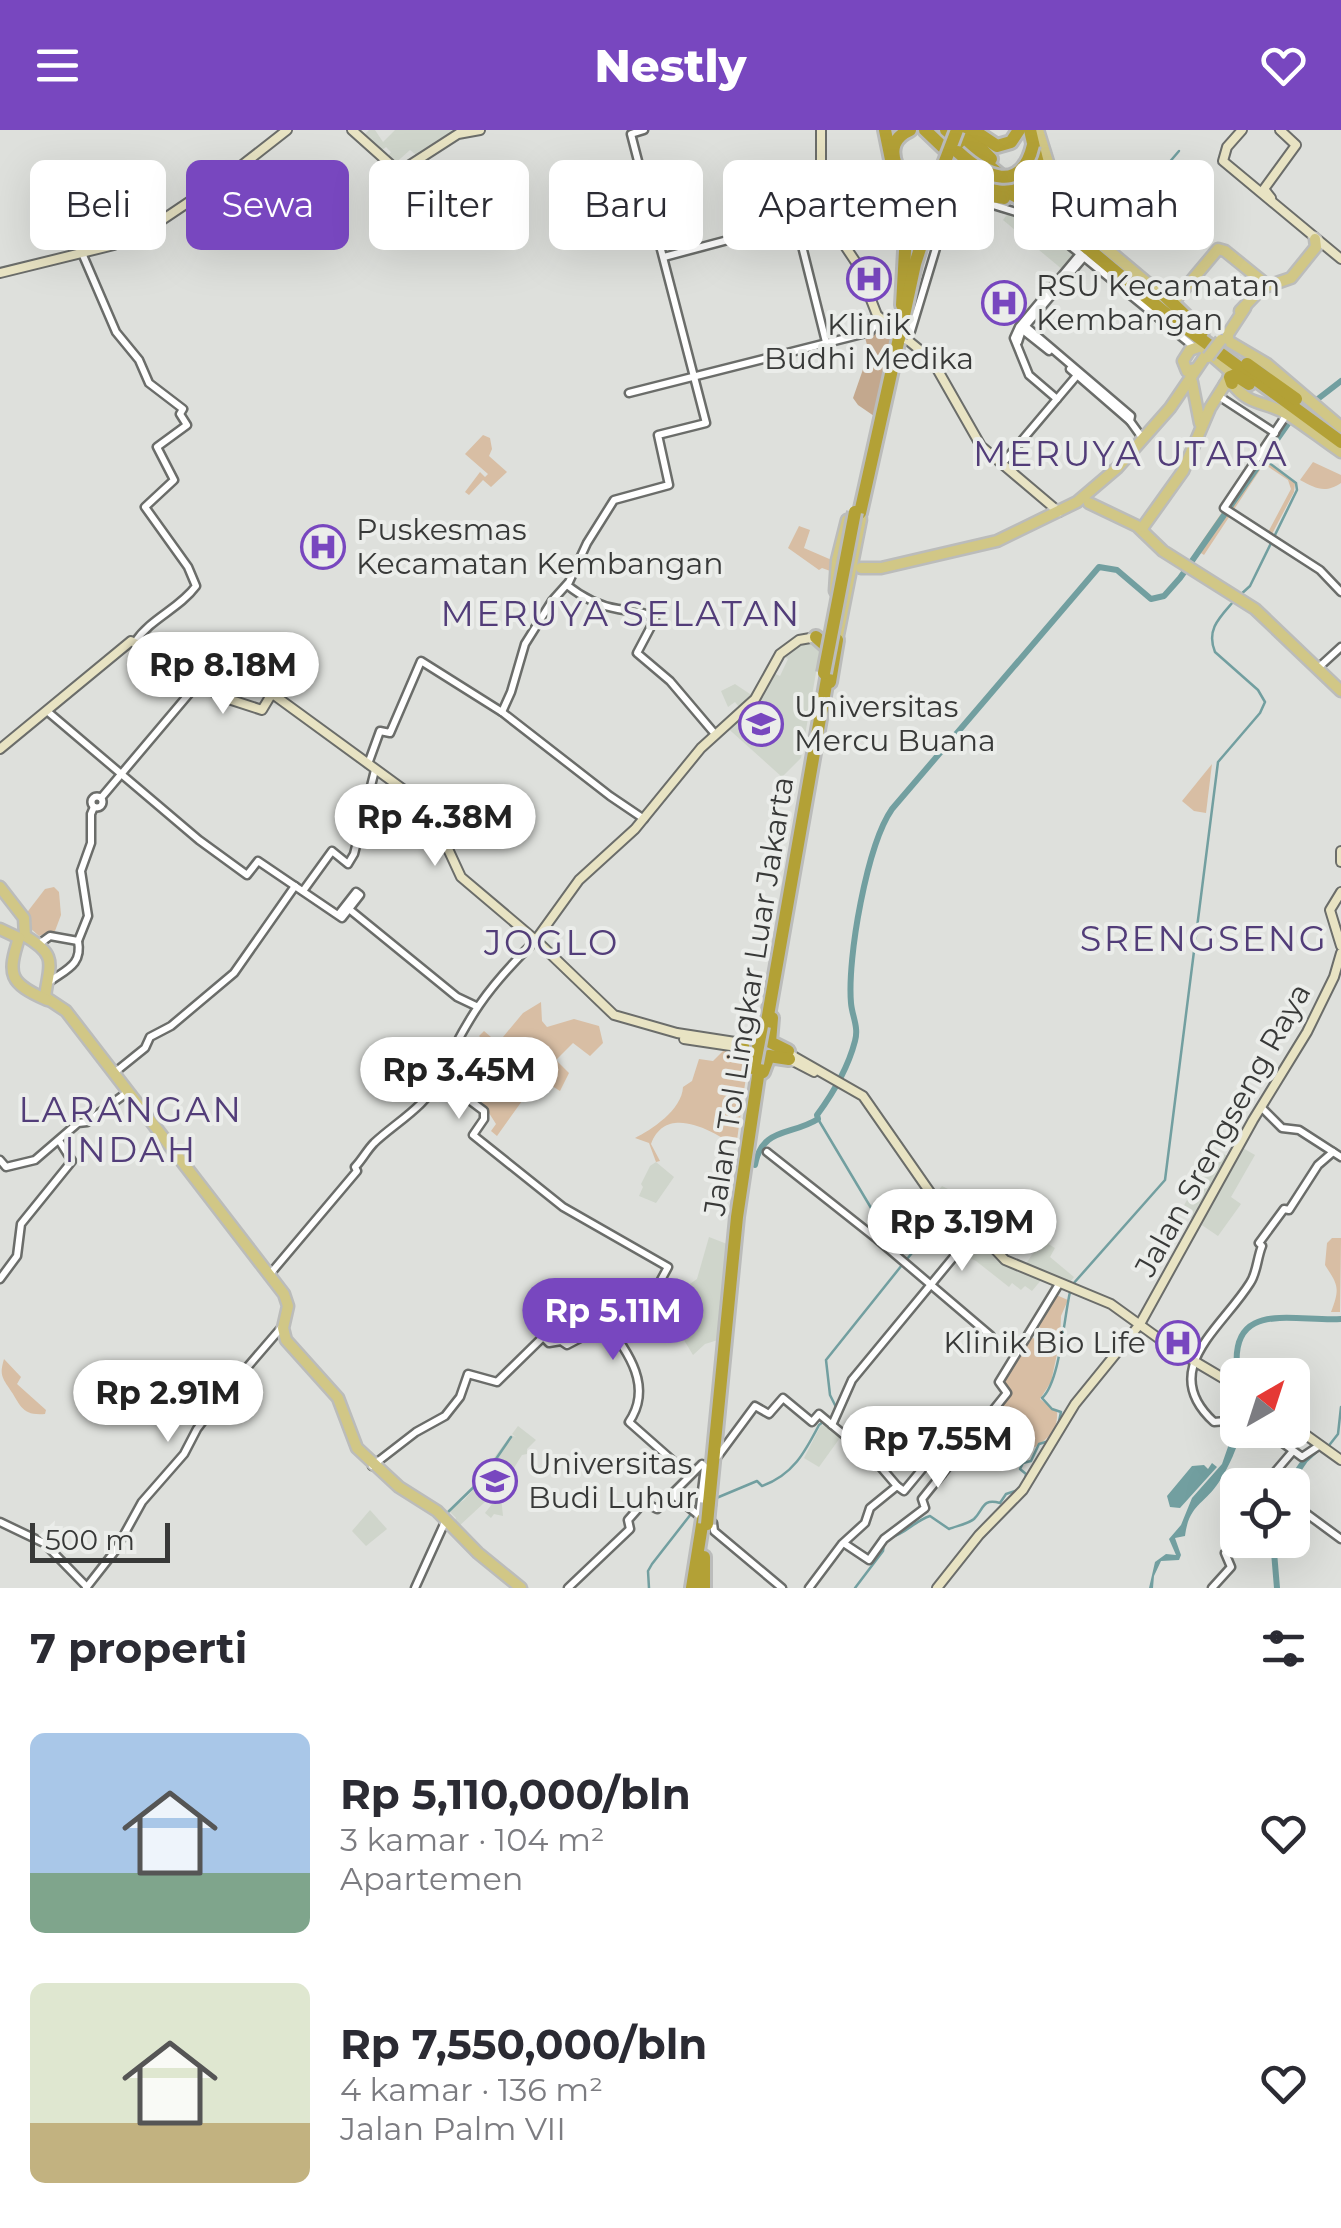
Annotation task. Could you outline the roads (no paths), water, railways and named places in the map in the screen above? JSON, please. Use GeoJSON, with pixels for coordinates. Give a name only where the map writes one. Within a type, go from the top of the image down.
{"type":"FeatureCollection","features":[{"type":"Feature","properties":{"kind":"highway"},"geometry":{"type":"LineString","coordinates":[[883,130],[902,209],[906,299]]}},
{"type":"Feature","properties":{"kind":"highway"},"geometry":{"type":"LineString","coordinates":[[896,160],[894,145],[899,136],[910,130]]}},
{"type":"Feature","properties":{"kind":"highway"},"geometry":{"type":"LineString","coordinates":[[925,130],[954,134],[1022,188],[1086,254],[1167,309],[1301,411]]}},
{"type":"Feature","properties":{"kind":"highway"},"geometry":{"type":"LineString","coordinates":[[974,130],[997,146],[1011,142],[1019,130]]}},
{"type":"Feature","properties":{"kind":"highway"},"geometry":{"type":"LineString","coordinates":[[954,134],[984,174],[1003,176],[1022,167],[1034,137]]}},
{"type":"Feature","properties":{"kind":"highway"},"geometry":{"type":"LineString","coordinates":[[954,134],[970,173],[1014,196]]}},
{"type":"Feature","properties":{"kind":"highway"},"geometry":{"type":"LineString","coordinates":[[954,134],[1014,186]]}},
{"type":"Feature","properties":{"kind":"highway","name":"Jalan Tol Lingkar Luar Jakarta"},"geometry":{"type":"LineString","coordinates":[[941,160],[954,134]]}},
{"type":"Feature","properties":{"kind":"highway","name":"Jalan Tol Lingkar Luar Jakarta"},"geometry":{"type":"LineString","coordinates":[[949,160],[954,134]]}},
{"type":"Feature","properties":{"kind":"highway"},"geometry":{"type":"LineString","coordinates":[[1034,137],[1049,198],[1086,254]]}},
{"type":"Feature","properties":{"kind":"highway","name":"Jalan Tol Lingkar Luar Jakarta"},"geometry":{"type":"LineString","coordinates":[[698,1588],[756,1047],[835,630],[903,333],[917,250]]}},
{"type":"Feature","properties":{"kind":"highway","name":"Jalan Tol Lingkar Luar Jakarta"},"geometry":{"type":"LineString","coordinates":[[906,299],[922,250]]}},
{"type":"Feature","properties":{"kind":"highway"},"geometry":{"type":"LineString","coordinates":[[919,267],[924,250]]}},
{"type":"Feature","properties":{"kind":"highway"},"geometry":{"type":"LineString","coordinates":[[906,299],[926,250]]}},
{"type":"Feature","properties":{"kind":"highway"},"geometry":{"type":"LineString","coordinates":[[1088,250],[1164,312],[1341,439]]}},
{"type":"Feature","properties":{"kind":"highway"},"geometry":{"type":"LineString","coordinates":[[1173,300],[1204,334],[1301,411]]}},
{"type":"Feature","properties":{"kind":"highway","name":"Jalan Tol Lingkar Luar Jakarta"},"geometry":{"type":"LineString","coordinates":[[704,1514],[756,1047],[780,952],[786,888],[855,518],[903,333]]}},
{"type":"Feature","properties":{"kind":"highway"},"geometry":{"type":"LineString","coordinates":[[1204,352],[1301,411]]}},
{"type":"Feature","properties":{"kind":"highway"},"geometry":{"type":"LineString","coordinates":[[1224,388],[1230,377],[1238,376],[1301,411]]}},
{"type":"Feature","properties":{"kind":"highway"},"geometry":{"type":"LineString","coordinates":[[836,579],[872,464]]}},
{"type":"Feature","properties":{"kind":"highway"},"geometry":{"type":"LineString","coordinates":[[812,738],[827,637]]}},
{"type":"Feature","properties":{"kind":"highway"},"geometry":{"type":"LineString","coordinates":[[810,773],[827,637]]}},
{"type":"Feature","properties":{"kind":"highway"},"geometry":{"type":"LineString","coordinates":[[756,1047],[771,1056],[789,1056]]}},
{"type":"Feature","properties":{"kind":"highway"},"geometry":{"type":"LineString","coordinates":[[756,1047],[774,1047],[789,1056]]}},
{"type":"Feature","properties":{"kind":"highway"},"geometry":{"type":"LineString","coordinates":[[739,1211],[750,1143],[756,1047]]}},
{"type":"Feature","properties":{"kind":"main road"},"geometry":{"type":"LineString","coordinates":[[0,273],[114,246],[159,222],[247,163],[286,130]]}},
{"type":"Feature","properties":{"kind":"main road"},"geometry":{"type":"LineString","coordinates":[[352,130],[390,168],[401,172],[458,134],[480,130]]}},
{"type":"Feature","properties":{"kind":"main road"},"geometry":{"type":"LineString","coordinates":[[820,160],[821,130]]}},
{"type":"Feature","properties":{"kind":"main road"},"geometry":{"type":"LineString","coordinates":[[1242,130],[1222,157],[1315,239],[1341,256]]}},
{"type":"Feature","properties":{"kind":"main road"},"geometry":{"type":"LineString","coordinates":[[1281,131],[1294,144],[1264,191],[1341,256]]}},
{"type":"Feature","properties":{"kind":"main road"},"geometry":{"type":"LineString","coordinates":[[1034,137],[1071,215],[1173,300],[1218,249],[1257,275],[1264,286]]}},
{"type":"Feature","properties":{"kind":"main road"},"geometry":{"type":"LineString","coordinates":[[1250,184],[1258,186],[1277,168]]}},
{"type":"Feature","properties":{"kind":"main road"},"geometry":{"type":"LineString","coordinates":[[1219,339],[1263,291],[1282,287],[1296,276],[1314,254],[1315,239]]}},
{"type":"Feature","properties":{"kind":"main road"},"geometry":{"type":"LineString","coordinates":[[1314,254],[1327,248]]}},
{"type":"Feature","properties":{"kind":"main road"},"geometry":{"type":"LineString","coordinates":[[848,250],[880,320],[903,333],[932,360],[978,442],[1059,513]]}},
{"type":"Feature","properties":{"kind":"main road"},"geometry":{"type":"LineString","coordinates":[[1187,392],[1204,352],[1264,286],[1296,276]]}},
{"type":"Feature","properties":{"kind":"main road"},"geometry":{"type":"LineString","coordinates":[[1245,308],[1228,334],[1228,341],[1267,364],[1301,411],[1341,439]]}},
{"type":"Feature","properties":{"kind":"main road"},"geometry":{"type":"LineString","coordinates":[[1143,528],[1183,471],[1193,453],[1204,408],[1224,388],[1232,372],[1204,352]]}},
{"type":"Feature","properties":{"kind":"main road"},"geometry":{"type":"LineString","coordinates":[[857,563],[882,568],[997,541],[1090,498],[1187,392],[1204,352]]}},
{"type":"Feature","properties":{"kind":"main road"},"geometry":{"type":"LineString","coordinates":[[1187,392],[1204,408]]}},
{"type":"Feature","properties":{"kind":"main road"},"geometry":{"type":"LineString","coordinates":[[1090,498],[1143,528],[1161,547],[1254,609],[1341,690]]}},
{"type":"Feature","properties":{"kind":"main road"},"geometry":{"type":"LineString","coordinates":[[827,637],[857,563],[855,518]]}},
{"type":"Feature","properties":{"kind":"main road"},"geometry":{"type":"LineString","coordinates":[[1129,520],[1189,567]]}},
{"type":"Feature","properties":{"kind":"main road"},"geometry":{"type":"LineString","coordinates":[[827,637],[836,579]]}},
{"type":"Feature","properties":{"kind":"main road"},"geometry":{"type":"LineString","coordinates":[[535,941],[579,880],[644,818],[715,734],[755,699],[780,654],[799,640],[827,637]]}},
{"type":"Feature","properties":{"kind":"main road"},"geometry":{"type":"LineString","coordinates":[[0,749],[130,642],[219,696],[262,710],[270,695],[274,695],[424,806],[436,823],[458,874],[626,1022]]}},
{"type":"Feature","properties":{"kind":"main road"},"geometry":{"type":"LineString","coordinates":[[1341,851],[1341,862]]}},
{"type":"Feature","properties":{"kind":"main road","name":"Jalan Srengseng Raya"},"geometry":{"type":"LineString","coordinates":[[937,1588],[979,1535],[1023,1490],[1075,1404],[1139,1325],[1313,1021],[1337,971],[1341,949],[1330,910],[1341,892]]}},
{"type":"Feature","properties":{"kind":"main road"},"geometry":{"type":"LineString","coordinates":[[5,899],[24,919],[24,935],[50,963],[45,996],[62,1007],[77,1029]]}},
{"type":"Feature","properties":{"kind":"main road"},"geometry":{"type":"LineString","coordinates":[[0,929],[29,940]]}},
{"type":"Feature","properties":{"kind":"main road"},"geometry":{"type":"LineString","coordinates":[[542,931],[540,940],[548,951]]}},
{"type":"Feature","properties":{"kind":"main road"},"geometry":{"type":"LineString","coordinates":[[16,978],[20,943],[29,940]]}},
{"type":"Feature","properties":{"kind":"main road"},"geometry":{"type":"LineString","coordinates":[[535,941],[606,1013],[626,1022],[756,1047]]}},
{"type":"Feature","properties":{"kind":"main road"},"geometry":{"type":"LineString","coordinates":[[16,978],[59,1007],[172,1152]]}},
{"type":"Feature","properties":{"kind":"main road"},"geometry":{"type":"LineString","coordinates":[[16,978],[39,994],[46,987]]}},
{"type":"Feature","properties":{"kind":"main road"},"geometry":{"type":"LineString","coordinates":[[89,1045],[283,1298],[286,1308],[281,1328],[290,1348],[336,1399],[352,1446],[389,1480],[446,1521],[518,1588]]}},
{"type":"Feature","properties":{"kind":"main road"},"geometry":{"type":"LineString","coordinates":[[789,1056],[868,1100],[934,1198],[1005,1260],[1109,1306],[1220,1378]]}},
{"type":"Feature","properties":{"kind":"main road"},"geometry":{"type":"LineString","coordinates":[[230,1227],[288,1303],[283,1328],[286,1340],[338,1398],[353,1443],[373,1466]]}},
{"type":"Feature","properties":{"kind":"main road"},"geometry":{"type":"LineString","coordinates":[[974,1233],[1012,1268],[1071,1288]]}},
{"type":"Feature","properties":{"kind":"main road"},"geometry":{"type":"LineString","coordinates":[[1310,1437],[1341,1458]]}},
{"type":"Feature","properties":{"kind":"street"},"geometry":{"type":"LineString","coordinates":[[502,712],[512,692],[525,644],[567,585],[614,500],[670,485],[658,435],[706,422],[631,134],[644,130]]}},
{"type":"Feature","properties":{"kind":"street"},"geometry":{"type":"LineString","coordinates":[[903,333],[939,233],[960,212],[993,205],[1028,213],[1086,254],[1204,352]]}},
{"type":"Feature","properties":{"kind":"street"},"geometry":{"type":"LineString","coordinates":[[663,255],[723,239]]}},
{"type":"Feature","properties":{"kind":"street"},"geometry":{"type":"LineString","coordinates":[[663,255],[723,240]]}},
{"type":"Feature","properties":{"kind":"street"},"geometry":{"type":"LineString","coordinates":[[803,250],[826,342]]}},
{"type":"Feature","properties":{"kind":"street"},"geometry":{"type":"LineString","coordinates":[[82,253],[116,332],[139,360],[149,383],[184,409],[180,414],[187,427],[158,446],[173,481],[145,507],[196,584],[188,596],[135,642]]}},
{"type":"Feature","properties":{"kind":"street"},"geometry":{"type":"LineString","coordinates":[[1058,398],[1030,369],[1019,346],[1022,326],[1086,254]]}},
{"type":"Feature","properties":{"kind":"street"},"geometry":{"type":"LineString","coordinates":[[629,393],[870,332],[880,320]]}},
{"type":"Feature","properties":{"kind":"street"},"geometry":{"type":"LineString","coordinates":[[1022,326],[1132,416],[1130,421],[1143,439]]}},
{"type":"Feature","properties":{"kind":"street"},"geometry":{"type":"LineString","coordinates":[[1004,466],[1080,375]]}},
{"type":"Feature","properties":{"kind":"street"},"geometry":{"type":"LineString","coordinates":[[1004,466],[1080,375]]}},
{"type":"Feature","properties":{"kind":"street"},"geometry":{"type":"LineString","coordinates":[[1224,388],[1274,433]]}},
{"type":"Feature","properties":{"kind":"street"},"geometry":{"type":"LineString","coordinates":[[1301,411],[1274,433],[1227,511],[1320,570],[1341,592]]}},
{"type":"Feature","properties":{"kind":"street"},"geometry":{"type":"LineString","coordinates":[[567,585],[588,599],[621,610],[640,609],[655,619],[637,654],[670,681],[715,734]]}},
{"type":"Feature","properties":{"kind":"street"},"geometry":{"type":"LineString","coordinates":[[1318,669],[1341,647]]}},
{"type":"Feature","properties":{"kind":"street"},"geometry":{"type":"LineString","coordinates":[[112,1074],[145,1048],[150,1037],[171,1026],[234,973],[332,851],[348,864],[362,835],[380,731],[390,733],[421,661],[502,712],[644,818]]}},
{"type":"Feature","properties":{"kind":"street"},"geometry":{"type":"LineString","coordinates":[[46,987],[68,971],[80,951],[78,941],[88,916],[81,870],[91,843],[90,814],[94,807],[102,805],[101,798],[199,682]]}},
{"type":"Feature","properties":{"kind":"street"},"geometry":{"type":"LineString","coordinates":[[45,713],[118,777],[247,876],[258,861],[340,917]]}},
{"type":"Feature","properties":{"kind":"street"},"geometry":{"type":"LineString","coordinates":[[356,892],[360,895],[350,908],[340,917],[356,892]]}},
{"type":"Feature","properties":{"kind":"street"},"geometry":{"type":"LineString","coordinates":[[350,908],[458,997],[476,1006]]}},
{"type":"Feature","properties":{"kind":"street"},"geometry":{"type":"LineString","coordinates":[[29,940],[50,936],[78,941]]}},
{"type":"Feature","properties":{"kind":"street"},"geometry":{"type":"LineString","coordinates":[[269,1275],[357,1171],[355,1167],[370,1146],[414,1109],[440,1078],[476,1006],[502,972],[535,941]]}},
{"type":"Feature","properties":{"kind":"street"},"geometry":{"type":"LineString","coordinates":[[373,1466],[416,1432],[445,1416],[460,1396],[468,1374],[498,1382],[543,1338],[567,1345],[607,1324],[656,1290],[668,1267],[563,1208],[488,1148],[473,1135],[484,1118],[483,1110],[440,1078]]}},
{"type":"Feature","properties":{"kind":"street"},"geometry":{"type":"LineString","coordinates":[[0,1160],[5,1167],[31,1162],[80,1122],[99,1115],[124,1094]]}},
{"type":"Feature","properties":{"kind":"street"},"geometry":{"type":"LineString","coordinates":[[1220,1421],[1212,1422],[1194,1398],[1194,1361],[1201,1346],[1251,1282],[1262,1246],[1259,1244],[1318,1165],[1337,1154],[1299,1130],[1282,1128],[1261,1107]]}},
{"type":"Feature","properties":{"kind":"street"},"geometry":{"type":"LineString","coordinates":[[0,1279],[17,1256],[20,1224],[71,1163],[60,1142]]}},
{"type":"Feature","properties":{"kind":"street"},"geometry":{"type":"LineString","coordinates":[[904,1263],[768,1151],[992,1335],[931,1285]]}},
{"type":"Feature","properties":{"kind":"street"},"geometry":{"type":"LineString","coordinates":[[830,1424],[852,1380],[974,1233]]}},
{"type":"Feature","properties":{"kind":"street"},"geometry":{"type":"LineString","coordinates":[[845,1544],[868,1560],[884,1539],[925,1508],[922,1499],[1007,1393],[999,1384],[1001,1378],[1059,1284]]}},
{"type":"Feature","properties":{"kind":"street"},"geometry":{"type":"LineString","coordinates":[[607,1324],[624,1347],[640,1383],[638,1400],[628,1422],[689,1475]]}},
{"type":"Feature","properties":{"kind":"street"},"geometry":{"type":"LineString","coordinates":[[0,1522],[44,1543],[86,1588],[115,1551],[138,1507],[184,1454],[219,1400],[281,1328]]}},
{"type":"Feature","properties":{"kind":"street"},"geometry":{"type":"LineString","coordinates":[[704,1514],[718,1455],[756,1405],[769,1414],[783,1398],[812,1422],[819,1414],[870,1461],[880,1464],[896,1486],[905,1490],[928,1462],[942,1474]]}},
{"type":"Feature","properties":{"kind":"street"},"geometry":{"type":"LineString","coordinates":[[1289,1448],[1304,1458],[1325,1447]]}},
{"type":"Feature","properties":{"kind":"street"},"geometry":{"type":"LineString","coordinates":[[1279,1468],[1293,1451]]}},
{"type":"Feature","properties":{"kind":"street"},"geometry":{"type":"LineString","coordinates":[[568,1588],[631,1528],[628,1520],[644,1502],[656,1510],[700,1464],[704,1464],[699,1516],[704,1514]]}},
{"type":"Feature","properties":{"kind":"street"},"geometry":{"type":"LineString","coordinates":[[809,1588],[867,1520],[870,1508],[896,1486]]}},
{"type":"Feature","properties":{"kind":"street"},"geometry":{"type":"LineString","coordinates":[[672,1494],[704,1514],[714,1531],[782,1588]]}},
{"type":"Feature","properties":{"kind":"street"},"geometry":{"type":"LineString","coordinates":[[1310,1516],[1341,1539]]}},
{"type":"Feature","properties":{"kind":"street"},"geometry":{"type":"LineString","coordinates":[[414,1588],[446,1521]]}},
{"type":"Feature","properties":{"kind":"street"},"geometry":{"type":"LineString","coordinates":[[1212,1588],[1231,1567],[1226,1558]]}},
{"type":"Feature","properties":{"kind":"water"},"geometry":{"type":"Polygon","coordinates":[[[1228,1448],[1236,1448],[1227,1468],[1220,1468],[1220,1479],[1213,1490],[1194,1511],[1185,1536],[1175,1538],[1179,1560],[1161,1561],[1153,1588],[1149,1588],[1155,1562],[1166,1554],[1176,1555],[1169,1539],[1181,1525],[1192,1498],[1222,1464],[1228,1448]]]}},
{"type":"Feature","properties":{"kind":"water"},"geometry":{"type":"Polygon","coordinates":[[[1212,1463],[1217,1467],[1180,1508],[1170,1507],[1167,1496],[1192,1466],[1204,1465],[1208,1469],[1212,1463]]]}},
{"type":"Feature","properties":{"kind":"waterway"},"geometry":{"type":"LineString","coordinates":[[1171,160],[1179,151]]}},
{"type":"Feature","properties":{"kind":"waterway"},"geometry":{"type":"LineString","coordinates":[[1310,405],[1341,381]]}},
{"type":"Feature","properties":{"kind":"waterway"},"geometry":{"type":"LineString","coordinates":[[755,1165],[771,1138],[818,1119],[848,1061],[856,1036],[851,1003],[856,931],[874,848],[892,809],[1099,567],[1117,570],[1151,599],[1164,596],[1292,418]]}},
{"type":"Feature","properties":{"kind":"waterway"},"geometry":{"type":"LineString","coordinates":[[1239,596],[1250,586],[1297,490],[1296,483],[1268,462],[1267,455]]}},
{"type":"Feature","properties":{"kind":"waterway"},"geometry":{"type":"LineString","coordinates":[[1073,1284],[1165,1180],[1218,762],[1265,702],[1258,690],[1215,652],[1213,631],[1233,602]]}},
{"type":"Feature","properties":{"kind":"waterway"},"geometry":{"type":"LineString","coordinates":[[818,1119],[883,1228],[912,1253],[907,1259]]}},
{"type":"Feature","properties":{"kind":"waterway"},"geometry":{"type":"LineString","coordinates":[[836,1407],[830,1395],[826,1360],[902,1265]]}},
{"type":"Feature","properties":{"kind":"waterway"},"geometry":{"type":"LineString","coordinates":[[1058,1426],[1061,1412],[1042,1398],[1057,1364],[1070,1292]]}},
{"type":"Feature","properties":{"kind":"waterway"},"geometry":{"type":"LineString","coordinates":[[1237,1358],[1242,1335],[1253,1324],[1284,1318],[1341,1319]]}},
{"type":"Feature","properties":{"kind":"waterway"},"geometry":{"type":"LineString","coordinates":[[1327,1448],[1338,1434],[1341,1407]]}},
{"type":"Feature","properties":{"kind":"waterway"},"geometry":{"type":"LineString","coordinates":[[714,1499],[757,1481],[762,1486],[782,1476],[797,1462],[823,1422]]}},
{"type":"Feature","properties":{"kind":"waterway"},"geometry":{"type":"LineString","coordinates":[[445,1515],[483,1478],[511,1437]]}},
{"type":"Feature","properties":{"kind":"waterway"},"geometry":{"type":"LineString","coordinates":[[1025,1482],[1026,1474],[1020,1469],[1023,1463],[1031,1461],[1039,1444],[1049,1441]]}},
{"type":"Feature","properties":{"kind":"waterway"},"geometry":{"type":"LineString","coordinates":[[1300,1468],[1315,1451]]}},
{"type":"Feature","properties":{"kind":"waterway"},"geometry":{"type":"LineString","coordinates":[[889,1538],[930,1516],[949,1529],[965,1524],[986,1503],[1000,1503],[1006,1494],[1021,1489]]}},
{"type":"Feature","properties":{"kind":"waterway"},"geometry":{"type":"LineString","coordinates":[[649,1588],[648,1571],[691,1514]]}},
{"type":"Feature","properties":{"kind":"waterway"},"geometry":{"type":"LineString","coordinates":[[855,1588],[883,1551],[884,1544]]}},
{"type":"Feature","properties":{"kind":"waterway"},"geometry":{"type":"LineString","coordinates":[[1274,1558],[1277,1588]]}},
{"type":"Feature","properties":{"kind":"waterway"},"geometry":{"type":"LineString","coordinates":[[414,1583],[423,1563]]}},
{"type":"Feature","properties":{"kind":"place","name":"Klinik Budhi Medika"},"geometry":{"type":"Point","coordinates":[869,279]}},
{"type":"Feature","properties":{"kind":"place","name":"RSU Kecamatan Kembangan"},"geometry":{"type":"Point","coordinates":[1004,303]}},
{"type":"Feature","properties":{"kind":"place","name":"Puskesmas Kecamatan Kembangan"},"geometry":{"type":"Point","coordinates":[323,547]}},
{"type":"Feature","properties":{"kind":"place","name":"Universitas Mercu Buana"},"geometry":{"type":"Point","coordinates":[761,724]}},
{"type":"Feature","properties":{"kind":"place","name":"Klinik Bio Life"},"geometry":{"type":"Point","coordinates":[1178,1343]}},
{"type":"Feature","properties":{"kind":"place","name":"Universitas Budi Luhur"},"geometry":{"type":"Point","coordinates":[495,1481]}},
{"type":"Feature","properties":{"kind":"district","name":"MERUYA UTARA"},"geometry":{"type":"Point","coordinates":[1131,454]}},
{"type":"Feature","properties":{"kind":"district","name":"MERUYA SELATAN"},"geometry":{"type":"Point","coordinates":[621,614]}},
{"type":"Feature","properties":{"kind":"district","name":"SRENGSENG"},"geometry":{"type":"Point","coordinates":[1204,939]}},
{"type":"Feature","properties":{"kind":"district","name":"JOGLO"},"geometry":{"type":"Point","coordinates":[552,943]}},
{"type":"Feature","properties":{"kind":"district","name":"LARANGAN INDAH"},"geometry":{"type":"Point","coordinates":[131,1130]}}]}
